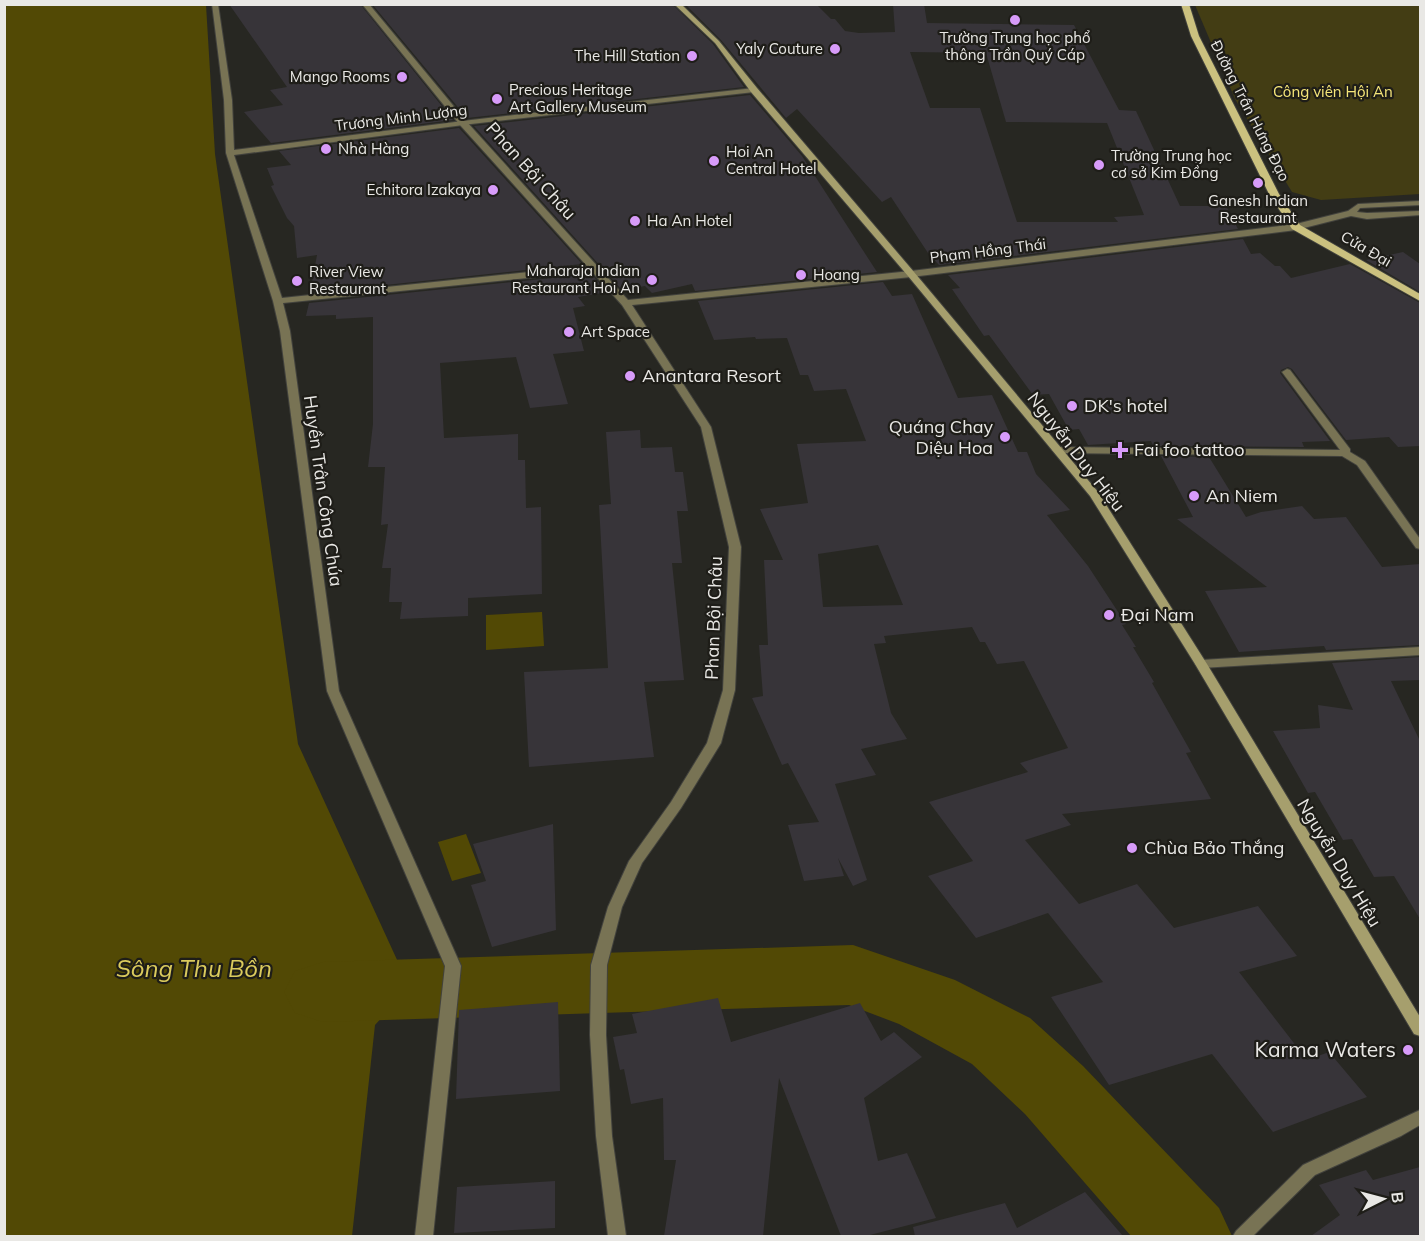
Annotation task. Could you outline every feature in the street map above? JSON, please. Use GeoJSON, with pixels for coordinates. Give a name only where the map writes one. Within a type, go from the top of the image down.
{"type":"FeatureCollection","features":[{"type":"Feature","properties":{"kind":"main road","name":"Nguyễn Duy Hiệu"},"geometry":{"type":"LineString","coordinates":[[676,4],[717,42],[754,90],[1094,494],[1202,664],[1420,1030]]}},
{"type":"Feature","properties":{"kind":"main road","name":"Đường Trần Hưng Đạo"},"geometry":{"type":"LineString","coordinates":[[1185,4],[1195,36],[1274,194],[1296,227]]}},
{"type":"Feature","properties":{"kind":"main road","name":"Cửa Đại"},"geometry":{"type":"LineString","coordinates":[[1296,227],[1420,297]]}},
{"type":"Feature","properties":{"kind":"street","name":"Huyền Trân Công Chúa"},"geometry":{"type":"LineString","coordinates":[[215,4],[228,100],[230,153],[278,301],[285,331],[333,691],[453,966],[424,1236]]}},
{"type":"Feature","properties":{"kind":"street","name":"Phan Bội Châu"},"geometry":{"type":"LineString","coordinates":[[365,4],[464,123],[626,303],[706,427],[735,547],[729,690],[714,743],[676,804],[636,861],[615,907],[599,965],[598,1035],[604,1136],[617,1236]]}},
{"type":"Feature","properties":{"kind":"street","name":"Trương Minh Lượng"},"geometry":{"type":"LineString","coordinates":[[230,153],[464,123],[754,90]]}},
{"type":"Feature","properties":{"kind":"street","name":"Phạm Hồng Thái"},"geometry":{"type":"LineString","coordinates":[[1351,213],[1358,206],[1420,203]]}},
{"type":"Feature","properties":{"kind":"street","name":"Phạm Hồng Thái"},"geometry":{"type":"LineString","coordinates":[[626,303],[911,274],[1296,227],[1351,213],[1367,216],[1420,213]]}},
{"type":"Feature","properties":{"kind":"street"},"geometry":{"type":"LineString","coordinates":[[278,301],[595,268]]}},
{"type":"Feature","properties":{"kind":"street"},"geometry":{"type":"LineString","coordinates":[[1287,372],[1346,451],[1344,453]]}},
{"type":"Feature","properties":{"kind":"street"},"geometry":{"type":"LineString","coordinates":[[1056,450],[1344,453],[1361,463],[1420,546]]}},
{"type":"Feature","properties":{"kind":"street"},"geometry":{"type":"LineString","coordinates":[[1202,664],[1420,651]]}},
{"type":"Feature","properties":{"kind":"street"},"geometry":{"type":"LineString","coordinates":[[1242,1236],[1309,1170],[1395,1131],[1420,1117]]}},
{"type":"Feature","properties":{"kind":"green space","name":"Công viên Hội An"},"geometry":{"type":"Polygon","coordinates":[[[1195,5],[1420,5],[1420,194],[1321,200],[1292,192],[1235,99],[1195,5]]]}},
{"type":"Feature","properties":{"kind":"water","name":"Sông Thu Bồn"},"geometry":{"type":"Polygon","coordinates":[[[5,4],[206,5],[215,154],[298,744],[404,975],[407,990],[375,1025],[352,1236],[5,1236],[5,4]]]}},
{"type":"Feature","properties":{"kind":"water"},"geometry":{"type":"Polygon","coordinates":[[[542,612],[544,646],[486,650],[486,615],[542,612]]]}},
{"type":"Feature","properties":{"kind":"water"},"geometry":{"type":"Polygon","coordinates":[[[466,834],[481,873],[452,881],[438,842],[466,834]]]}},
{"type":"Feature","properties":{"kind":"building"},"geometry":{"type":"Polygon","coordinates":[[[229,4],[360,4],[453,120],[271,143],[244,112],[283,105],[270,90],[287,87],[229,4]]]}},
{"type":"Feature","properties":{"kind":"building"},"geometry":{"type":"Polygon","coordinates":[[[372,4],[672,4],[713,44],[744,87],[467,118],[372,4]]]}},
{"type":"Feature","properties":{"kind":"building"},"geometry":{"type":"Polygon","coordinates":[[[685,4],[816,4],[831,19],[835,19],[845,31],[859,33],[895,32],[893,4],[924,4],[927,23],[1074,25],[1119,110],[1136,111],[1180,206],[1226,206],[1238,229],[939,265],[928,253],[891,197],[882,202],[797,109],[786,118],[721,40],[685,4]],[[910,52],[930,108],[980,108],[1017,222],[1118,222],[1114,217],[1144,215],[1107,123],[1006,122],[986,53],[910,52]]]}},
{"type":"Feature","properties":{"kind":"building"},"geometry":{"type":"Polygon","coordinates":[[[750,95],[802,156],[877,272],[695,291],[692,284],[652,293],[645,286],[622,290],[474,126],[750,95]]]}},
{"type":"Feature","properties":{"kind":"building"},"geometry":{"type":"Polygon","coordinates":[[[459,128],[582,264],[310,293],[317,255],[297,258],[294,226],[287,218],[271,186],[274,185],[267,168],[291,165],[279,151],[459,128]]]}},
{"type":"Feature","properties":{"kind":"building"},"geometry":{"type":"Polygon","coordinates":[[[1243,239],[1251,254],[1260,253],[1275,266],[1280,266],[1291,278],[1350,264],[1420,303],[1420,446],[1398,447],[1389,437],[1346,440],[1292,369],[1288,367],[1280,373],[1330,441],[1302,442],[1304,447],[1153,446],[1151,441],[1088,445],[1079,429],[1069,430],[1049,394],[1033,395],[989,335],[984,336],[952,289],[960,288],[948,275],[1243,239]]]}},
{"type":"Feature","properties":{"kind":"building"},"geometry":{"type":"Polygon","coordinates":[[[1403,252],[1420,264],[1420,292],[1366,260],[1403,252]]]}},
{"type":"Feature","properties":{"kind":"building"},"geometry":{"type":"Polygon","coordinates":[[[591,274],[608,292],[578,297],[585,306],[573,308],[584,351],[553,354],[568,404],[530,408],[516,357],[440,363],[444,438],[518,434],[518,460],[525,460],[526,508],[541,507],[542,594],[468,598],[468,616],[400,619],[402,602],[389,602],[391,568],[382,568],[388,524],[381,525],[385,467],[368,467],[373,424],[373,317],[336,319],[336,315],[306,316],[309,303],[591,274]]]}},
{"type":"Feature","properties":{"kind":"building"},"geometry":{"type":"Polygon","coordinates":[[[883,282],[892,296],[912,294],[958,398],[992,395],[1018,452],[1027,452],[1036,474],[1070,510],[1047,515],[1088,566],[1126,624],[1122,625],[1191,752],[1186,753],[1211,799],[1062,814],[1071,825],[1025,840],[1079,904],[1137,884],[1174,928],[1258,906],[1297,956],[1239,972],[1307,1060],[1329,1052],[1367,1097],[1273,1132],[1212,1054],[1109,1085],[1051,997],[1103,982],[1048,913],[976,938],[928,876],[973,861],[929,802],[1028,772],[1020,763],[1068,748],[1024,661],[997,664],[985,642],[980,642],[972,627],[884,636],[886,643],[874,644],[891,713],[907,739],[861,749],[876,775],[835,784],[867,880],[853,886],[838,858],[844,876],[804,881],[788,825],[819,822],[788,763],[782,765],[752,698],[763,696],[759,645],[768,645],[764,560],[783,560],[760,509],[808,503],[797,444],[866,441],[846,389],[814,391],[808,375],[800,375],[787,338],[756,339],[755,337],[714,340],[698,301],[883,282]],[[878,545],[818,554],[823,607],[903,605],[878,545]]]}},
{"type":"Feature","properties":{"kind":"building"},"geometry":{"type":"Polygon","coordinates":[[[640,430],[641,448],[672,447],[675,472],[683,472],[688,511],[677,511],[682,563],[672,563],[684,680],[644,682],[654,757],[529,767],[524,672],[608,668],[599,505],[611,504],[606,432],[640,430]]]}},
{"type":"Feature","properties":{"kind":"building"},"geometry":{"type":"Polygon","coordinates":[[[1161,456],[1209,457],[1246,517],[1261,512],[1302,506],[1314,519],[1346,517],[1382,567],[1420,564],[1420,645],[1326,650],[1324,646],[1239,652],[1205,591],[1267,587],[1177,519],[1193,517],[1161,456]]]}},
{"type":"Feature","properties":{"kind":"building"},"geometry":{"type":"Polygon","coordinates":[[[1420,657],[1420,680],[1391,681],[1420,741],[1420,919],[1394,876],[1374,877],[1352,839],[1343,840],[1315,792],[1308,793],[1273,731],[1320,728],[1318,705],[1353,710],[1332,663],[1420,657]]]}},
{"type":"Feature","properties":{"kind":"building"},"geometry":{"type":"Polygon","coordinates":[[[553,824],[556,930],[492,947],[471,885],[486,881],[473,844],[553,824]]]}},
{"type":"Feature","properties":{"kind":"building"},"geometry":{"type":"Polygon","coordinates":[[[718,998],[731,1042],[860,1003],[881,1041],[894,1032],[922,1057],[864,1098],[878,1161],[907,1153],[936,1218],[866,1236],[841,1236],[779,1078],[763,1236],[664,1236],[676,1160],[664,1160],[663,1098],[631,1104],[624,1069],[620,1070],[613,1037],[637,1033],[632,1014],[718,998]]]}},
{"type":"Feature","properties":{"kind":"building"},"geometry":{"type":"Polygon","coordinates":[[[558,1002],[560,1091],[456,1099],[459,1010],[558,1002]]]}},
{"type":"Feature","properties":{"kind":"building"},"geometry":{"type":"Polygon","coordinates":[[[1420,1167],[1420,1236],[1311,1236],[1340,1215],[1319,1185],[1366,1170],[1373,1180],[1420,1167]]]}},
{"type":"Feature","properties":{"kind":"building"},"geometry":{"type":"Polygon","coordinates":[[[555,1181],[555,1228],[454,1233],[457,1187],[555,1181]]]}},
{"type":"Feature","properties":{"kind":"building"},"geometry":{"type":"Polygon","coordinates":[[[1085,1192],[1123,1236],[915,1236],[913,1227],[1005,1203],[1017,1228],[1085,1192]]]}},
{"type":"Feature","properties":{"kind":"waterway"},"geometry":{"type":"LineString","coordinates":[[323,992],[853,975],[927,1002],[1001,1041],[1054,1090],[1187,1236]]}},
{"type":"Feature","properties":{"kind":"place","name":"Trường Trung học phổ thông Trần Quý Cáp"},"geometry":{"type":"Point","coordinates":[1015,20]}},
{"type":"Feature","properties":{"kind":"place","name":"Yaly Couture"},"geometry":{"type":"Point","coordinates":[835,49]}},
{"type":"Feature","properties":{"kind":"place","name":"The Hill Station"},"geometry":{"type":"Point","coordinates":[692,56]}},
{"type":"Feature","properties":{"kind":"place","name":"Mango Rooms"},"geometry":{"type":"Point","coordinates":[402,77]}},
{"type":"Feature","properties":{"kind":"place","name":"Precious Heritage Art Gallery Museum"},"geometry":{"type":"Point","coordinates":[497,99]}},
{"type":"Feature","properties":{"kind":"place","name":"Nhà Hàng"},"geometry":{"type":"Point","coordinates":[326,149]}},
{"type":"Feature","properties":{"kind":"place","name":"Hoi An Central Hotel"},"geometry":{"type":"Point","coordinates":[714,161]}},
{"type":"Feature","properties":{"kind":"place","name":"Trường Trung học cơ sở Kim Đồng"},"geometry":{"type":"Point","coordinates":[1099,165]}},
{"type":"Feature","properties":{"kind":"place","name":"Ganesh Indian Restaurant"},"geometry":{"type":"Point","coordinates":[1258,183]}},
{"type":"Feature","properties":{"kind":"place","name":"Echitora Izakaya"},"geometry":{"type":"Point","coordinates":[493,190]}},
{"type":"Feature","properties":{"kind":"place","name":"Ha An Hotel"},"geometry":{"type":"Point","coordinates":[635,221]}},
{"type":"Feature","properties":{"kind":"place","name":"Hoang"},"geometry":{"type":"Point","coordinates":[801,275]}},
{"type":"Feature","properties":{"kind":"place","name":"Maharaja Indian Restaurant Hoi An"},"geometry":{"type":"Point","coordinates":[652,280]}},
{"type":"Feature","properties":{"kind":"place","name":"River View Restaurant"},"geometry":{"type":"Point","coordinates":[297,281]}},
{"type":"Feature","properties":{"kind":"place","name":"Art Space"},"geometry":{"type":"Point","coordinates":[569,332]}},
{"type":"Feature","properties":{"kind":"place","name":"Anantara Resort"},"geometry":{"type":"Point","coordinates":[630,376]}},
{"type":"Feature","properties":{"kind":"place","name":"DK's hotel"},"geometry":{"type":"Point","coordinates":[1072,406]}},
{"type":"Feature","properties":{"kind":"place","name":"Quáng Chay Diệu Hoa"},"geometry":{"type":"Point","coordinates":[1005,437]}},
{"type":"Feature","properties":{"kind":"place","name":"Fai foo tattoo"},"geometry":{"type":"Point","coordinates":[1120,450]}},
{"type":"Feature","properties":{"kind":"place","name":"An Niem"},"geometry":{"type":"Point","coordinates":[1194,496]}},
{"type":"Feature","properties":{"kind":"place","name":"Đại Nam"},"geometry":{"type":"Point","coordinates":[1109,615]}},
{"type":"Feature","properties":{"kind":"place","name":"Chùa Bảo Thắng"},"geometry":{"type":"Point","coordinates":[1132,848]}},
{"type":"Feature","properties":{"kind":"place","name":"Karma Waters"},"geometry":{"type":"Point","coordinates":[1408,1050]}}]}
